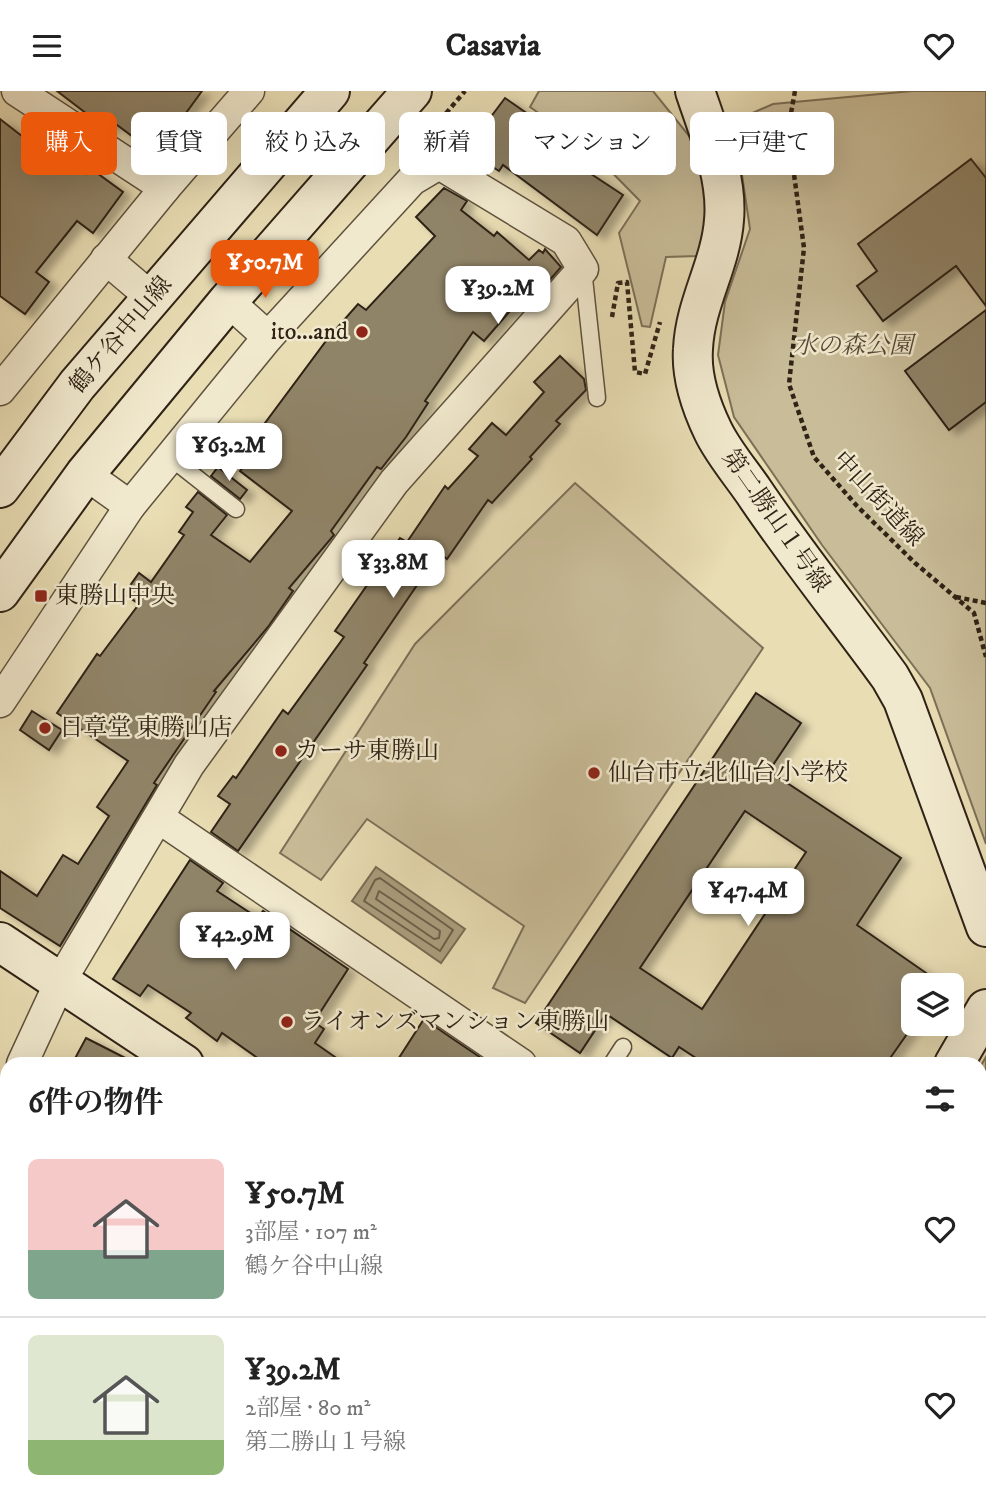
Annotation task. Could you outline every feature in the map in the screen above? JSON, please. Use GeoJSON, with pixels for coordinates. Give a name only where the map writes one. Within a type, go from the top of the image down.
{"type":"FeatureCollection","features":[{"type":"Feature","properties":{"kind":"street"},"geometry":{"type":"LineString","coordinates":[[17,91],[164,188]]}},
{"type":"Feature","properties":{"kind":"street"},"geometry":{"type":"LineString","coordinates":[[0,390],[164,188],[248,91]]}},
{"type":"Feature","properties":{"kind":"street","name":"鶴ケ谷中山線"},"geometry":{"type":"LineString","coordinates":[[0,488],[77,385],[330,91]]}},
{"type":"Feature","properties":{"kind":"street"},"geometry":{"type":"LineString","coordinates":[[0,592],[85,474],[228,301],[412,91]]}},
{"type":"Feature","properties":{"kind":"street","name":"第二勝山１号線"},"geometry":{"type":"LineString","coordinates":[[695,91],[724,191],[724,220],[719,248],[698,310],[692,349],[702,403],[714,432],[789,544],[890,677],[903,701],[986,927]]}},
{"type":"Feature","properties":{"kind":"street"},"geometry":{"type":"LineString","coordinates":[[0,702],[130,506],[268,337],[412,180],[439,164],[566,241],[583,269],[394,482],[189,765],[60,982],[25,1057]]}},
{"type":"Feature","properties":{"kind":"street"},"geometry":{"type":"LineString","coordinates":[[106,259],[152,298]]}},
{"type":"Feature","properties":{"kind":"street"},"geometry":{"type":"LineString","coordinates":[[228,301],[268,337]]}},
{"type":"Feature","properties":{"kind":"street"},"geometry":{"type":"LineString","coordinates":[[85,474],[130,506]]}},
{"type":"Feature","properties":{"kind":"street"},"geometry":{"type":"LineString","coordinates":[[159,818],[511,1057]]}},
{"type":"Feature","properties":{"kind":"street"},"geometry":{"type":"LineString","coordinates":[[0,942],[173,1057]]}},
{"type":"Feature","properties":{"kind":"street"},"geometry":{"type":"LineString","coordinates":[[958,1057],[986,1009]]}},
{"type":"Feature","properties":{"kind":"lane"},"geometry":{"type":"LineString","coordinates":[[583,269],[597,398]]}},
{"type":"Feature","properties":{"kind":"lane"},"geometry":{"type":"LineString","coordinates":[[170,457],[236,509]]}},
{"type":"Feature","properties":{"kind":"lane"},"geometry":{"type":"LineString","coordinates":[[617,1057],[623,1047]]}},
{"type":"Feature","properties":{"kind":"path","name":"中山街道線"},"geometry":{"type":"LineString","coordinates":[[795,91],[788,130],[804,248],[789,384],[814,457],[867,516],[974,613],[986,657]]}},
{"type":"Feature","properties":{"kind":"path"},"geometry":{"type":"LineString","coordinates":[[589,328],[611,324],[618,283],[627,282],[635,372],[645,374],[663,312]]}},
{"type":"Feature","properties":{"kind":"path"},"geometry":{"type":"LineString","coordinates":[[954,596],[986,603]]}},
{"type":"Feature","properties":{"kind":"green space"},"geometry":{"type":"Polygon","coordinates":[[[539,91],[653,91],[670,112],[537,112],[530,107],[539,91]]]}},
{"type":"Feature","properties":{"kind":"green space","name":"水の森公園"},"geometry":{"type":"Polygon","coordinates":[[[912,91],[986,91],[986,844],[930,688],[822,545],[734,417],[718,355],[725,302],[750,229],[742,175],[834,175],[834,112],[755,112],[773,104],[912,91]]]}},
{"type":"Feature","properties":{"kind":"green space"},"geometry":{"type":"Polygon","coordinates":[[[676,120],[690,137],[690,175],[702,175],[711,209],[698,256],[666,257],[650,327],[642,326],[619,233],[640,201],[614,175],[676,175],[676,120]]]}},
{"type":"Feature","properties":{"kind":"green space"},"geometry":{"type":"Polygon","coordinates":[[[575,483],[763,648],[525,1003],[493,988],[524,926],[367,819],[321,880],[280,853],[415,644],[575,483]]]}},
{"type":"Feature","properties":{"kind":"water"},"geometry":{"type":"Polygon","coordinates":[[[376,867],[465,929],[441,963],[352,901],[376,867]]]}},
{"type":"Feature","properties":{"kind":"building"},"geometry":{"type":"Polygon","coordinates":[[[57,91],[202,91],[187,112],[131,112],[131,135],[117,125],[117,112],[84,112],[57,91]]]}},
{"type":"Feature","properties":{"kind":"building"},"geometry":{"type":"Polygon","coordinates":[[[505,98],[525,112],[509,112],[509,169],[503,165],[499,171],[495,168],[494,112],[505,98]]]}},
{"type":"Feature","properties":{"kind":"building"},"geometry":{"type":"Polygon","coordinates":[[[0,119],[21,135],[21,175],[100,175],[123,192],[93,233],[77,221],[36,272],[49,282],[25,314],[0,296],[0,119]]]}},
{"type":"Feature","properties":{"kind":"building"},"geometry":{"type":"Polygon","coordinates":[[[971,159],[986,178],[986,306],[956,266],[883,321],[857,286],[877,271],[858,244],[971,159]]]}},
{"type":"Feature","properties":{"kind":"building"},"geometry":{"type":"Polygon","coordinates":[[[516,175],[593,175],[623,195],[597,235],[516,175]]]}},
{"type":"Feature","properties":{"kind":"building"},"geometry":{"type":"Polygon","coordinates":[[[444,188],[467,201],[461,210],[494,236],[497,232],[529,260],[539,250],[543,253],[545,249],[561,267],[529,304],[522,297],[484,341],[473,332],[425,401],[428,403],[406,437],[381,469],[377,467],[331,531],[334,535],[289,588],[293,591],[268,627],[214,691],[216,692],[154,783],[157,785],[60,946],[0,908],[0,871],[37,896],[63,855],[78,864],[109,816],[97,807],[128,761],[57,713],[97,654],[100,656],[139,604],[124,594],[139,573],[151,582],[184,535],[179,532],[193,512],[186,507],[198,492],[227,515],[211,535],[250,562],[292,511],[240,471],[272,428],[265,423],[329,337],[358,304],[366,310],[435,236],[416,217],[444,188]]]}},
{"type":"Feature","properties":{"kind":"building"},"geometry":{"type":"Polygon","coordinates":[[[986,310],[986,402],[949,430],[905,371],[986,310]]]}},
{"type":"Feature","properties":{"kind":"building"},"geometry":{"type":"Polygon","coordinates":[[[560,356],[584,379],[586,390],[556,421],[560,424],[530,457],[532,459],[492,503],[488,500],[447,559],[439,553],[364,663],[367,665],[238,851],[211,832],[230,804],[218,796],[233,776],[236,778],[283,710],[288,714],[344,637],[335,631],[400,538],[407,542],[445,486],[448,489],[478,456],[469,449],[492,423],[506,435],[544,392],[534,382],[560,356]]]}},
{"type":"Feature","properties":{"kind":"building"},"geometry":{"type":"Polygon","coordinates":[[[218,467],[247,490],[240,499],[211,476],[218,467]]]}},
{"type":"Feature","properties":{"kind":"building"},"geometry":{"type":"Polygon","coordinates":[[[756,693],[801,723],[769,771],[901,858],[857,925],[926,973],[901,973],[901,1036],[906,1036],[891,1057],[694,1057],[679,1047],[670,1057],[606,1014],[580,1053],[536,1023],[756,693]],[[745,811],[640,968],[702,1009],[806,852],[745,811]]]}},
{"type":"Feature","properties":{"kind":"building"},"geometry":{"type":"Polygon","coordinates":[[[32,711],[62,730],[49,750],[20,730],[32,711]]]}},
{"type":"Feature","properties":{"kind":"building"},"geometry":{"type":"Polygon","coordinates":[[[190,860],[223,883],[217,891],[258,918],[263,911],[348,969],[314,1022],[324,1029],[315,1043],[335,1057],[256,1057],[222,1033],[217,1041],[186,1018],[191,1013],[148,985],[140,996],[113,979],[190,860]]]}},
{"type":"Feature","properties":{"kind":"building"},"geometry":{"type":"Polygon","coordinates":[[[424,1019],[480,1057],[400,1057],[424,1019]]]}},
{"type":"Feature","properties":{"kind":"building"},"geometry":{"type":"Polygon","coordinates":[[[86,1038],[123,1057],[76,1057],[86,1038]]]}},
{"type":"Feature","properties":{"kind":"place","name":"ito...and"},"geometry":{"type":"Point","coordinates":[362,332]}},
{"type":"Feature","properties":{"kind":"place","name":"東勝山中央"},"geometry":{"type":"Point","coordinates":[41,596]}},
{"type":"Feature","properties":{"kind":"place","name":"日章堂 東勝山店"},"geometry":{"type":"Point","coordinates":[45,728]}},
{"type":"Feature","properties":{"kind":"place","name":"カーサ東勝山"},"geometry":{"type":"Point","coordinates":[281,751]}},
{"type":"Feature","properties":{"kind":"place","name":"仙台市立北仙台小学校"},"geometry":{"type":"Point","coordinates":[594,773]}},
{"type":"Feature","properties":{"kind":"place","name":"ライオンズマンション東勝山"},"geometry":{"type":"Point","coordinates":[287,1022]}}]}
